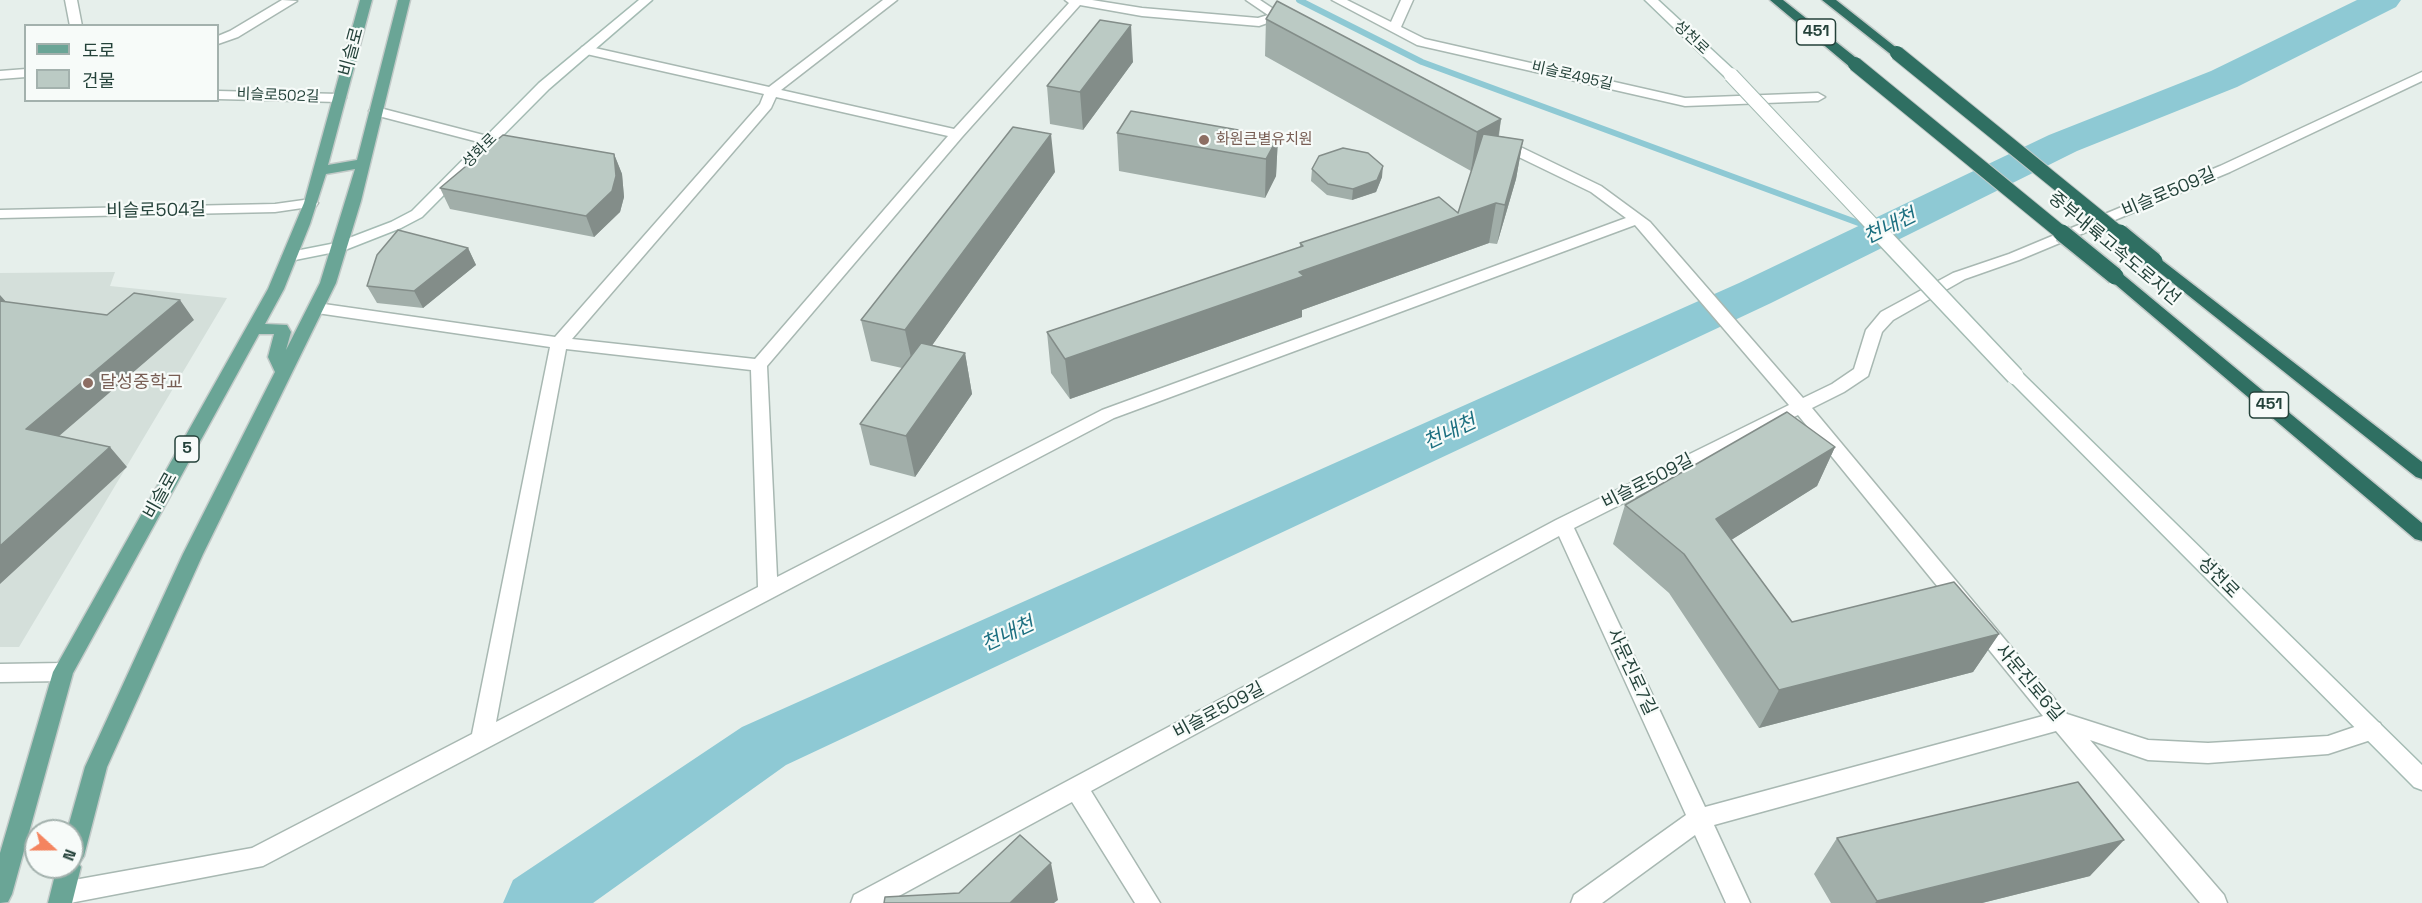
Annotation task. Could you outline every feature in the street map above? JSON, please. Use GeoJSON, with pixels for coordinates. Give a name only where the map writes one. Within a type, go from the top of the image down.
{"type":"FeatureCollection","features":[{"type":"Feature","properties":{"kind":"highway","name":"중부내륙고속도로지선"},"geometry":{"type":"LineString","coordinates":[[1776,0],[2115,276],[2422,534]]}},
{"type":"Feature","properties":{"kind":"highway","name":"중부내륙고속도로지선"},"geometry":{"type":"LineString","coordinates":[[1828,0],[2422,472]]}},
{"type":"Feature","properties":{"kind":"main road","name":"비슬로"},"geometry":{"type":"LineString","coordinates":[[0,894],[63,672],[276,290],[290,256],[311,203],[366,0]]}},
{"type":"Feature","properties":{"kind":"main road","name":"비슬로"},"geometry":{"type":"LineString","coordinates":[[82,819],[96,766],[193,554],[283,371],[317,308],[340,247],[404,0]]}},
{"type":"Feature","properties":{"kind":"main road"},"geometry":{"type":"LineString","coordinates":[[320,171],[363,163]]}},
{"type":"Feature","properties":{"kind":"main road"},"geometry":{"type":"LineString","coordinates":[[254,329],[281,329],[283,332],[276,357],[283,371]]}},
{"type":"Feature","properties":{"kind":"main road"},"geometry":{"type":"LineString","coordinates":[[62,898],[66,879]]}},
{"type":"Feature","properties":{"kind":"street"},"geometry":{"type":"LineString","coordinates":[[71,0],[76,24]]}},
{"type":"Feature","properties":{"kind":"street"},"geometry":{"type":"LineString","coordinates":[[219,40],[234,34],[291,1],[288,0]]}},
{"type":"Feature","properties":{"kind":"street","name":"성화로"},"geometry":{"type":"LineString","coordinates":[[290,256],[340,247],[396,225],[417,214],[544,86],[646,0]]}},
{"type":"Feature","properties":{"kind":"street"},"geometry":{"type":"LineString","coordinates":[[482,740],[559,343],[766,105],[771,92],[891,0]]}},
{"type":"Feature","properties":{"kind":"street"},"geometry":{"type":"LineString","coordinates":[[1252,0],[1302,32]]}},
{"type":"Feature","properties":{"kind":"street","name":"비슬로495길"},"geometry":{"type":"LineString","coordinates":[[1338,0],[1421,42],[1685,102],[1818,97]]}},
{"type":"Feature","properties":{"kind":"street"},"geometry":{"type":"LineString","coordinates":[[1394,29],[1407,0]]}},
{"type":"Feature","properties":{"kind":"street","name":"성천로"},"geometry":{"type":"LineString","coordinates":[[1651,0],[1731,75],[2015,376],[2422,780]]}},
{"type":"Feature","properties":{"kind":"street"},"geometry":{"type":"LineString","coordinates":[[768,591],[759,365],[1073,1],[1142,12],[1259,22],[1277,16]]}},
{"type":"Feature","properties":{"kind":"street"},"geometry":{"type":"LineString","coordinates":[[586,50],[957,134]]}},
{"type":"Feature","properties":{"kind":"street"},"geometry":{"type":"LineString","coordinates":[[0,75],[24,73]]}},
{"type":"Feature","properties":{"kind":"street","name":"비슬로509길"},"geometry":{"type":"LineString","coordinates":[[863,903],[1795,400],[1838,388],[1862,372],[1874,330],[1887,316],[1959,276],[2014,257],[2226,170],[2422,76]]}},
{"type":"Feature","properties":{"kind":"street","name":"비슬로502길"},"geometry":{"type":"LineString","coordinates":[[219,95],[339,98]]}},
{"type":"Feature","properties":{"kind":"street"},"geometry":{"type":"LineString","coordinates":[[376,111],[490,141]]}},
{"type":"Feature","properties":{"kind":"street","name":"사문진로6길"},"geometry":{"type":"LineString","coordinates":[[1490,137],[1596,189],[1641,222],[1795,400],[2060,721],[2215,903]]}},
{"type":"Feature","properties":{"kind":"street","name":"비슬로504길"},"geometry":{"type":"LineString","coordinates":[[0,214],[275,208],[311,203]]}},
{"type":"Feature","properties":{"kind":"street"},"geometry":{"type":"LineString","coordinates":[[62,898],[255,858],[1108,414],[1641,222]]}},
{"type":"Feature","properties":{"kind":"street"},"geometry":{"type":"LineString","coordinates":[[317,308],[559,343],[759,365]]}},
{"type":"Feature","properties":{"kind":"street","name":"사문진로7길"},"geometry":{"type":"LineString","coordinates":[[1563,525],[1738,903]]}},
{"type":"Feature","properties":{"kind":"street"},"geometry":{"type":"LineString","coordinates":[[0,673],[63,672]]}},
{"type":"Feature","properties":{"kind":"street"},"geometry":{"type":"LineString","coordinates":[[1584,903],[1699,819],[2060,721],[2148,750],[2208,753],[2328,745],[2372,730]]}},
{"type":"Feature","properties":{"kind":"street"},"geometry":{"type":"LineString","coordinates":[[1076,788],[1148,903]]}},
{"type":"Feature","properties":{"kind":"shaded area","name":"달성중학교"},"geometry":{"type":"Polygon","coordinates":[[[115,272],[110,286],[227,298],[19,647],[0,647],[0,273],[115,272]]]}},
{"type":"Feature","properties":{"kind":"building"},"geometry":{"type":"Polygon","coordinates":[[[1277,1],[1501,119],[1477,132],[1266,19],[1277,1]]]}},
{"type":"Feature","properties":{"kind":"building"},"geometry":{"type":"Polygon","coordinates":[[[1100,20],[1131,25],[1080,92],[1047,86],[1100,20]]]}},
{"type":"Feature","properties":{"kind":"building"},"geometry":{"type":"Polygon","coordinates":[[[1131,111],[1278,137],[1266,159],[1117,133],[1131,111]]]}},
{"type":"Feature","properties":{"kind":"building"},"geometry":{"type":"Polygon","coordinates":[[[1013,127],[1051,134],[905,330],[861,320],[1013,127]]]}},
{"type":"Feature","properties":{"kind":"building"},"geometry":{"type":"Polygon","coordinates":[[[1483,134],[1523,140],[1505,205],[1496,203],[1299,272],[1304,276],[1065,359],[1047,332],[1303,246],[1300,243],[1439,197],[1458,213],[1483,134]]]}},
{"type":"Feature","properties":{"kind":"building"},"geometry":{"type":"Polygon","coordinates":[[[503,135],[614,154],[616,176],[612,191],[586,216],[440,188],[503,135]]]}},
{"type":"Feature","properties":{"kind":"building"},"geometry":{"type":"Polygon","coordinates":[[[1343,148],[1368,153],[1383,166],[1377,180],[1353,189],[1328,184],[1312,169],[1319,156],[1343,148]]]}},
{"type":"Feature","properties":{"kind":"building"},"geometry":{"type":"Polygon","coordinates":[[[398,230],[468,248],[414,291],[367,286],[377,255],[398,230]]]}},
{"type":"Feature","properties":{"kind":"building"},"geometry":{"type":"Polygon","coordinates":[[[134,293],[180,300],[26,429],[110,447],[0,546],[0,301],[107,315],[134,293]]]}},
{"type":"Feature","properties":{"kind":"building"},"geometry":{"type":"Polygon","coordinates":[[[921,343],[965,353],[906,436],[860,424],[921,343]]]}},
{"type":"Feature","properties":{"kind":"building"},"geometry":{"type":"Polygon","coordinates":[[[1787,412],[1835,447],[1716,519],[1792,622],[1954,582],[1999,634],[1779,690],[1684,554],[1625,505],[1787,412]]]}},
{"type":"Feature","properties":{"kind":"building"},"geometry":{"type":"Polygon","coordinates":[[[2078,782],[2124,840],[1877,901],[1837,838],[2078,782]]]}},
{"type":"Feature","properties":{"kind":"building"},"geometry":{"type":"Polygon","coordinates":[[[1020,835],[1051,863],[1010,903],[884,903],[885,897],[959,893],[1020,835]]]}},
{"type":"Feature","properties":{"kind":"waterway"},"geometry":{"type":"LineString","coordinates":[[1299,0],[1422,62],[1872,228]]}},
{"type":"Feature","properties":{"kind":"waterway","name":"천내천"},"geometry":{"type":"LineString","coordinates":[[537,903],[764,746],[1755,293],[2063,143],[2224,79],[2384,0]]}},
{"type":"Feature","properties":{"kind":"place","name":"화원큰별유치원"},"geometry":{"type":"Point","coordinates":[1204,140]}},
{"type":"Feature","properties":{"kind":"place","name":"달성중학교"},"geometry":{"type":"Point","coordinates":[88,383]}}]}
